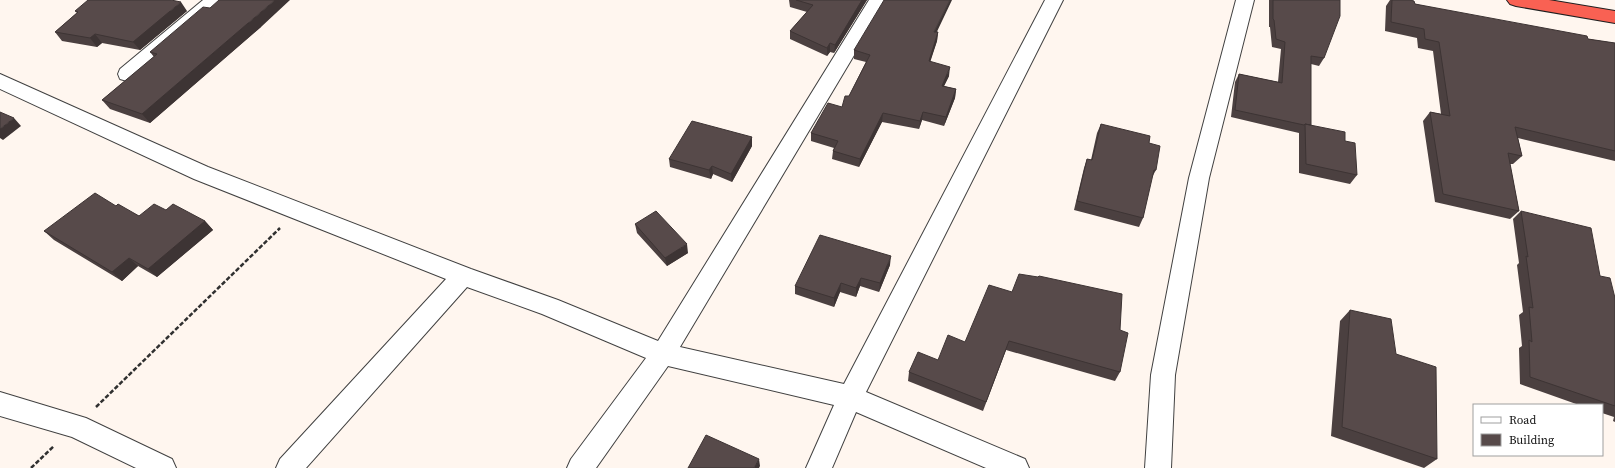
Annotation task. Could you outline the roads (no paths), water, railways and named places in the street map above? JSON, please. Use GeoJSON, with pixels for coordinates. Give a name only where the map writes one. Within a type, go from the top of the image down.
{"type":"FeatureCollection","features":[{"type":"Feature","properties":{"kind":"highway"},"geometry":{"type":"LineString","coordinates":[[1516,0],[1615,17]]}},
{"type":"Feature","properties":{"kind":"street"},"geometry":{"type":"LineString","coordinates":[[127,74],[214,0]]}},
{"type":"Feature","properties":{"kind":"street"},"geometry":{"type":"LineString","coordinates":[[580,468],[663,354],[878,0]]}},
{"type":"Feature","properties":{"kind":"street"},"geometry":{"type":"LineString","coordinates":[[819,468],[850,397],[1054,0]]}},
{"type":"Feature","properties":{"kind":"street"},"geometry":{"type":"LineString","coordinates":[[1158,468],[1163,375],[1198,178],[1245,0]]}},
{"type":"Feature","properties":{"kind":"street"},"geometry":{"type":"LineString","coordinates":[[0,81],[201,173],[463,276],[550,307],[663,354],[850,397],[1016,468]]}},
{"type":"Feature","properties":{"kind":"street"},"geometry":{"type":"LineString","coordinates":[[289,468],[463,276]]}},
{"type":"Feature","properties":{"kind":"street"},"geometry":{"type":"LineString","coordinates":[[0,404],[77,426],[163,468]]}}]}
